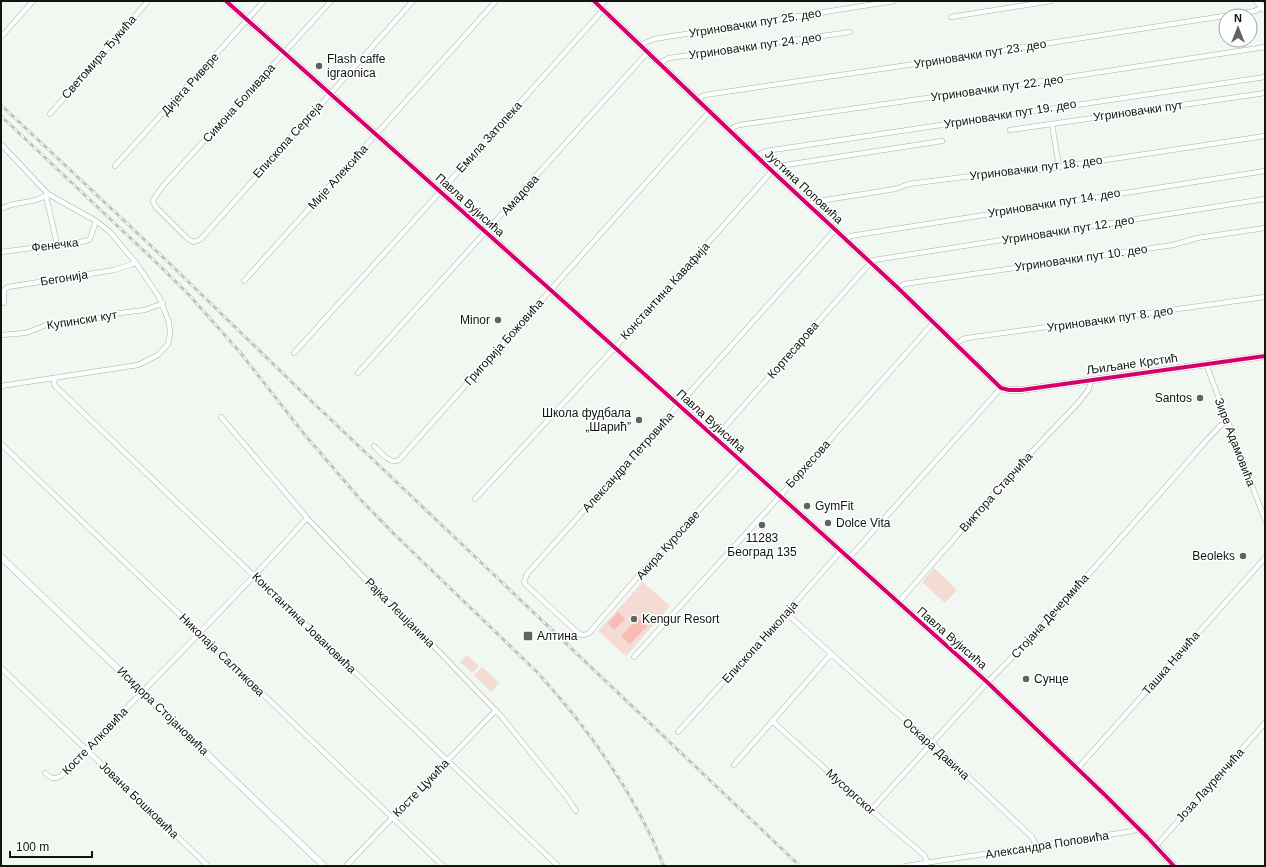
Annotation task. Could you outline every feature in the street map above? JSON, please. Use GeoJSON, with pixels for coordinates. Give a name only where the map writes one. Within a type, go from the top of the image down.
{"type":"FeatureCollection","features":[{"type":"Feature","properties":{"kind":"street"},"geometry":{"type":"LineString","coordinates":[[1,37],[33,1]]}},
{"type":"Feature","properties":{"kind":"street","name":"Светомира Ђукића"},"geometry":{"type":"LineString","coordinates":[[50,114],[148,1]]}},
{"type":"Feature","properties":{"kind":"street","name":"Павла Вујисића"},"geometry":{"type":"LineString","coordinates":[[226,1],[551,290],[987,682],[1139,828],[1174,866]]}},
{"type":"Feature","properties":{"kind":"street","name":"Дијега Ривере"},"geometry":{"type":"LineString","coordinates":[[115,166],[264,1]]}},
{"type":"Feature","properties":{"kind":"street","name":"Симона Боливара"},"geometry":{"type":"LineString","coordinates":[[194,242],[188,239],[154,204],[154,200],[162,187],[331,1]]}},
{"type":"Feature","properties":{"kind":"street","name":"Епископа Сергеја"},"geometry":{"type":"LineString","coordinates":[[194,242],[201,239],[413,1]]}},
{"type":"Feature","properties":{"kind":"street","name":"Мије Алексића"},"geometry":{"type":"LineString","coordinates":[[244,281],[496,1]]}},
{"type":"Feature","properties":{"kind":"street","name":"Емила Затопека"},"geometry":{"type":"LineString","coordinates":[[294,353],[440,192],[599,5],[606,1]]}},
{"type":"Feature","properties":{"kind":"street","name":"Угриновачки пут 25. део"},"geometry":{"type":"LineString","coordinates":[[640,45],[648,41],[671,36],[894,1]]}},
{"type":"Feature","properties":{"kind":"street"},"geometry":{"type":"LineString","coordinates":[[951,17],[1051,1]]}},
{"type":"Feature","properties":{"kind":"street"},"geometry":{"type":"LineString","coordinates":[[1257,1],[1264,8]]}},
{"type":"Feature","properties":{"kind":"street","name":"Јустина Поповића"},"geometry":{"type":"LineString","coordinates":[[599,5],[756,156],[934,322],[1001,388]]}},
{"type":"Feature","properties":{"kind":"street","name":"Угриновачки пут 23. део"},"geometry":{"type":"LineString","coordinates":[[697,98],[705,95],[908,66],[1238,14],[1264,8]]}},
{"type":"Feature","properties":{"kind":"street","name":"Угриновачки пут 24. део"},"geometry":{"type":"LineString","coordinates":[[660,63],[669,58],[850,32]]}},
{"type":"Feature","properties":{"kind":"street","name":"Угриновачки пут 22. део"},"geometry":{"type":"LineString","coordinates":[[730,131],[739,125],[1265,47]]}},
{"type":"Feature","properties":{"kind":"street","name":"Амадова"},"geometry":{"type":"LineString","coordinates":[[358,374],[648,52]]}},
{"type":"Feature","properties":{"kind":"street","name":"Угриновачки пут 19. део"},"geometry":{"type":"LineString","coordinates":[[756,156],[766,151],[1265,77]]}},
{"type":"Feature","properties":{"kind":"street","name":"Угриновачки пут"},"geometry":{"type":"LineString","coordinates":[[1010,130],[1265,93]]}},
{"type":"Feature","properties":{"kind":"street","name":"Григорија Божовића"},"geometry":{"type":"LineString","coordinates":[[374,446],[391,461],[394,462],[399,460],[710,111]]}},
{"type":"Feature","properties":{"kind":"street"},"geometry":{"type":"LineString","coordinates":[[1052,124],[1059,167]]}},
{"type":"Feature","properties":{"kind":"street","name":"Угриновачки пут 18. део"},"geometry":{"type":"LineString","coordinates":[[809,205],[813,202],[895,189],[909,184],[1002,172],[1021,172],[1059,167],[1265,136]]}},
{"type":"Feature","properties":{"kind":"street"},"geometry":{"type":"LineString","coordinates":[[772,171],[779,166],[942,141]]}},
{"type":"Feature","properties":{"kind":"street"},"geometry":{"type":"LineString","coordinates":[[1,144],[3,150],[47,195],[96,221],[110,232],[136,263],[156,291],[169,322],[170,334],[167,346],[158,355],[133,366],[1,386]]}},
{"type":"Feature","properties":{"kind":"street","name":"Константина Кавафија"},"geometry":{"type":"LineString","coordinates":[[475,499],[614,348],[772,171]]}},
{"type":"Feature","properties":{"kind":"street","name":"Угриновачки пут 14. део"},"geometry":{"type":"LineString","coordinates":[[845,239],[850,236],[921,224],[1265,171]]}},
{"type":"Feature","properties":{"kind":"street"},"geometry":{"type":"LineString","coordinates":[[1,209],[11,204],[39,199],[47,195]]}},
{"type":"Feature","properties":{"kind":"street"},"geometry":{"type":"LineString","coordinates":[[47,195],[57,244]]}},
{"type":"Feature","properties":{"kind":"street","name":"Угриновачки пут 12. део"},"geometry":{"type":"LineString","coordinates":[[871,262],[886,258],[1265,199]]}},
{"type":"Feature","properties":{"kind":"street","name":"Фенечка"},"geometry":{"type":"LineString","coordinates":[[1,252],[88,240],[91,236],[96,221]]}},
{"type":"Feature","properties":{"kind":"street","name":"Угриновачки пут 10. део"},"geometry":{"type":"LineString","coordinates":[[898,288],[904,284],[1173,245],[1197,238],[1265,228]]}},
{"type":"Feature","properties":{"kind":"street","name":"Александра Петровића"},"geometry":{"type":"LineString","coordinates":[[594,628],[589,633],[584,635],[579,634],[526,585],[525,578],[533,567],[679,406],[835,230]]}},
{"type":"Feature","properties":{"kind":"street","name":"Кортесарова"},"geometry":{"type":"LineString","coordinates":[[715,438],[871,262]]}},
{"type":"Feature","properties":{"kind":"street","name":"Бегонија"},"geometry":{"type":"LineString","coordinates":[[4,302],[4,290],[8,287],[125,268],[136,263]]}},
{"type":"Feature","properties":{"kind":"street","name":"Угриновачки пут 8. део"},"geometry":{"type":"LineString","coordinates":[[956,344],[967,338],[1265,297]]}},
{"type":"Feature","properties":{"kind":"street","name":"Купински кут"},"geometry":{"type":"LineString","coordinates":[[1,335],[26,333],[46,325],[82,322],[120,313],[145,310],[162,303]]}},
{"type":"Feature","properties":{"kind":"street","name":"Борхесова"},"geometry":{"type":"LineString","coordinates":[[634,657],[780,496],[934,322]]}},
{"type":"Feature","properties":{"kind":"street","name":"Љиљане Крстић"},"geometry":{"type":"LineString","coordinates":[[1001,388],[1021,390],[1265,356]]}},
{"type":"Feature","properties":{"kind":"street","name":"Зире Адамовића"},"geometry":{"type":"LineString","coordinates":[[1206,364],[1265,520]]}},
{"type":"Feature","properties":{"kind":"street","name":"Константина Јовановића"},"geometry":{"type":"LineString","coordinates":[[55,378],[55,386],[558,866]]}},
{"type":"Feature","properties":{"kind":"street","name":"Виктора Старчића"},"geometry":{"type":"LineString","coordinates":[[898,603],[1009,476],[1079,402],[1089,389],[1091,380]]}},
{"type":"Feature","properties":{"kind":"street"},"geometry":{"type":"LineString","coordinates":[[849,558],[1001,388]]}},
{"type":"Feature","properties":{"kind":"street","name":"Рајка Лешјанина"},"geometry":{"type":"LineString","coordinates":[[221,417],[307,518],[369,583],[422,634],[496,710],[566,796],[576,811]]}},
{"type":"Feature","properties":{"kind":"street","name":"Стојана Дечермића"},"geometry":{"type":"LineString","coordinates":[[871,810],[987,682],[1000,670],[1053,612],[1205,442],[1221,425],[1227,421]]}},
{"type":"Feature","properties":{"kind":"street","name":"Николаја Салтикова"},"geometry":{"type":"LineString","coordinates":[[1,444],[443,866]]}},
{"type":"Feature","properties":{"kind":"street"},"geometry":{"type":"LineString","coordinates":[[1,452],[5,448]]}},
{"type":"Feature","properties":{"kind":"street","name":"Акира Куросаве"},"geometry":{"type":"LineString","coordinates":[[594,628],[641,573],[742,463]]}},
{"type":"Feature","properties":{"kind":"street","name":"Косте Алковића"},"geometry":{"type":"LineString","coordinates":[[45,773],[51,778],[57,778],[87,750],[199,632],[255,576],[307,518]]}},
{"type":"Feature","properties":{"kind":"street","name":"Епископа Николаја"},"geometry":{"type":"LineString","coordinates":[[678,732],[786,614],[841,551]]}},
{"type":"Feature","properties":{"kind":"street","name":"Исидора Стојановића"},"geometry":{"type":"LineString","coordinates":[[1,557],[324,866]]}},
{"type":"Feature","properties":{"kind":"street","name":"Ташка Начића"},"geometry":{"type":"LineString","coordinates":[[1078,768],[1265,558]]}},
{"type":"Feature","properties":{"kind":"street","name":"Оскара Давича"},"geometry":{"type":"LineString","coordinates":[[786,614],[932,743],[1032,837],[1037,846]]}},
{"type":"Feature","properties":{"kind":"street"},"geometry":{"type":"LineString","coordinates":[[734,765],[831,654]]}},
{"type":"Feature","properties":{"kind":"street","name":"Јована Бошковића"},"geometry":{"type":"LineString","coordinates":[[1,668],[208,866]]}},
{"type":"Feature","properties":{"kind":"street","name":"Косте Цукића"},"geometry":{"type":"LineString","coordinates":[[346,866],[496,710]]}},
{"type":"Feature","properties":{"kind":"street","name":"Мусоргског"},"geometry":{"type":"LineString","coordinates":[[772,721],[871,810],[924,855],[928,863]]}},
{"type":"Feature","properties":{"kind":"street","name":"Јоза Лауренчића"},"geometry":{"type":"LineString","coordinates":[[1156,846],[1265,723]]}},
{"type":"Feature","properties":{"kind":"street","name":"Александра Поповића"},"geometry":{"type":"LineString","coordinates":[[906,866],[1133,831],[1139,828]]}},
{"type":"Feature","properties":{"kind":"shaded area"},"geometry":{"type":"Polygon","coordinates":[[[934,568],[957,590],[945,603],[922,582],[934,568]]]}},
{"type":"Feature","properties":{"kind":"shaded area","name":"Kengur Resort"},"geometry":{"type":"Polygon","coordinates":[[[643,582],[670,606],[626,656],[598,631],[643,582]]]}},
{"type":"Feature","properties":{"kind":"shaded area"},"geometry":{"type":"Polygon","coordinates":[[[618,612],[625,619],[614,630],[608,623],[618,612]]]}},
{"type":"Feature","properties":{"kind":"shaded area"},"geometry":{"type":"Polygon","coordinates":[[[638,618],[647,626],[630,644],[621,636],[638,618]]]}},
{"type":"Feature","properties":{"kind":"shaded area"},"geometry":{"type":"Polygon","coordinates":[[[467,655],[479,666],[473,673],[460,662],[467,655]]]}},
{"type":"Feature","properties":{"kind":"shaded area"},"geometry":{"type":"Polygon","coordinates":[[[482,667],[499,683],[491,692],[474,675],[482,667]]]}},
{"type":"Feature","properties":{"kind":"railway"},"geometry":{"type":"LineString","coordinates":[[1,105],[166,260],[304,394],[800,866]]}},
{"type":"Feature","properties":{"kind":"railway"},"geometry":{"type":"LineString","coordinates":[[1,116],[190,296],[239,351],[305,435],[360,499],[392,532],[537,672],[575,717],[610,763],[639,813],[664,866]]}},
{"type":"Feature","properties":{"kind":"cycle path"},"geometry":{"type":"LineString","coordinates":[[226,1],[987,682],[1106,796],[1174,866]]}},
{"type":"Feature","properties":{"kind":"cycle path"},"geometry":{"type":"LineString","coordinates":[[594,1],[772,171],[898,288],[1001,388],[1021,390],[1265,356]]}},
{"type":"Feature","properties":{"kind":"place","name":"Flash caffe igraonica"},"geometry":{"type":"Point","coordinates":[319,66]}},
{"type":"Feature","properties":{"kind":"place","name":"Minor"},"geometry":{"type":"Point","coordinates":[498,320]}},
{"type":"Feature","properties":{"kind":"place","name":"Santos"},"geometry":{"type":"Point","coordinates":[1200,398]}},
{"type":"Feature","properties":{"kind":"place","name":"Школа фудбала „Шарић”"},"geometry":{"type":"Point","coordinates":[639,420]}},
{"type":"Feature","properties":{"kind":"place","name":"GymFit"},"geometry":{"type":"Point","coordinates":[807,506]}},
{"type":"Feature","properties":{"kind":"place","name":"Dolce Vita"},"geometry":{"type":"Point","coordinates":[828,523]}},
{"type":"Feature","properties":{"kind":"place","name":"11283 Београд 135"},"geometry":{"type":"Point","coordinates":[762,525]}},
{"type":"Feature","properties":{"kind":"place","name":"Beoleks"},"geometry":{"type":"Point","coordinates":[1243,556]}},
{"type":"Feature","properties":{"kind":"place","name":"Kengur Resort"},"geometry":{"type":"Point","coordinates":[634,619]}},
{"type":"Feature","properties":{"kind":"place","name":"Алтина"},"geometry":{"type":"Point","coordinates":[528,636]}},
{"type":"Feature","properties":{"kind":"place","name":"Сунце"},"geometry":{"type":"Point","coordinates":[1026,679]}}]}
